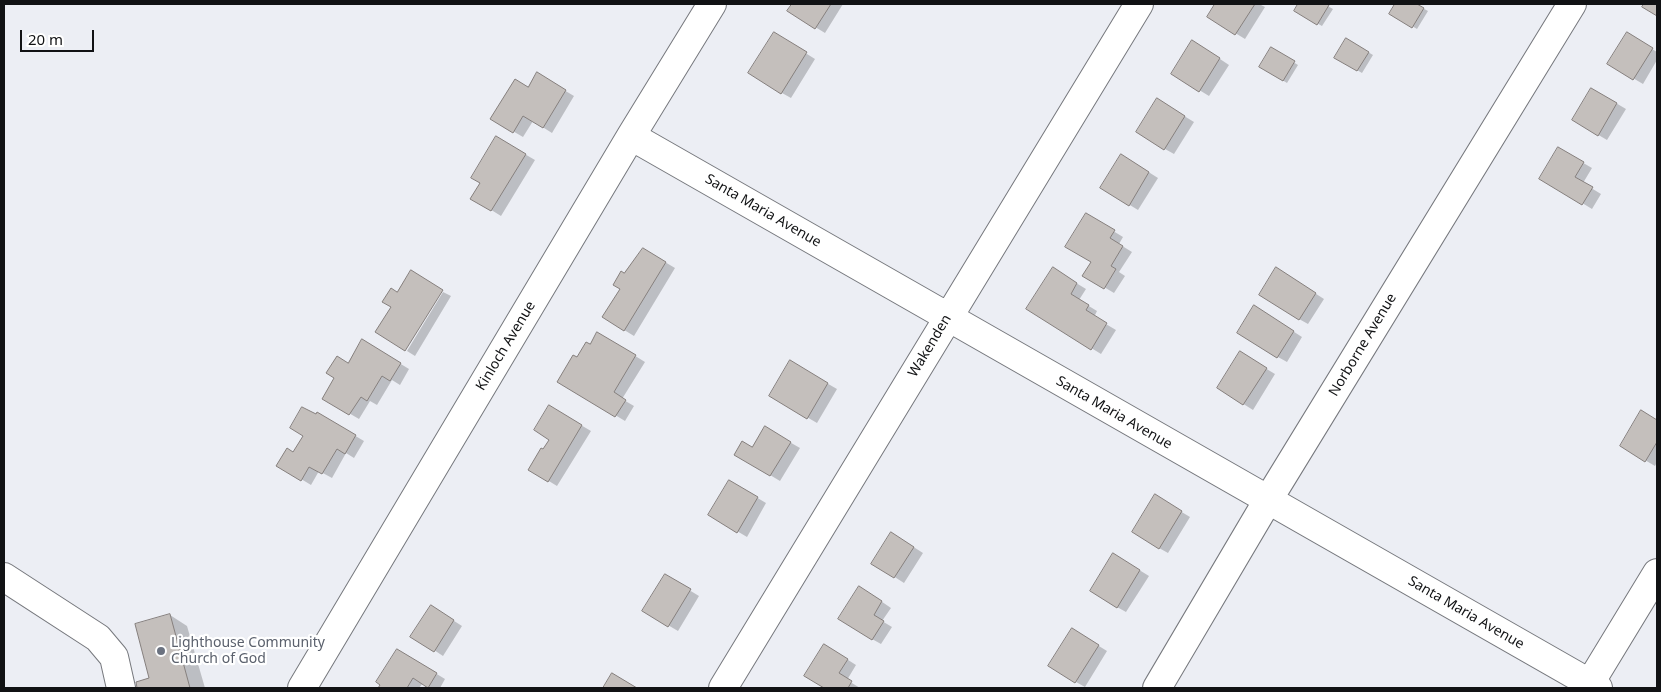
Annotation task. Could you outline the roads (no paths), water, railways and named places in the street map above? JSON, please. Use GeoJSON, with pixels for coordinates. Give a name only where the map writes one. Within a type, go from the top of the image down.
{"type":"FeatureCollection","features":[{"type":"Feature","properties":{"kind":"street","name":"Kinloch Avenue"},"geometry":{"type":"LineString","coordinates":[[302,688],[631,136],[712,4]]}},
{"type":"Feature","properties":{"kind":"street","name":"Wakenden"},"geometry":{"type":"LineString","coordinates":[[722,688],[1139,4]]}},
{"type":"Feature","properties":{"kind":"street","name":"Norborne Avenue"},"geometry":{"type":"LineString","coordinates":[[1157,688],[1268,500],[1572,4]]}},
{"type":"Feature","properties":{"kind":"street","name":"Santa Maria Avenue"},"geometry":{"type":"LineString","coordinates":[[631,136],[1592,687]]}},
{"type":"Feature","properties":{"kind":"street"},"geometry":{"type":"LineString","coordinates":[[1592,687],[1657,573]]}},
{"type":"Feature","properties":{"kind":"street"},"geometry":{"type":"LineString","coordinates":[[4,578],[98,638],[114,657],[121,688]]}},
{"type":"Feature","properties":{"kind":"place","name":"Lighthouse Community Church of God"},"geometry":{"type":"Point","coordinates":[161,651]}}]}
